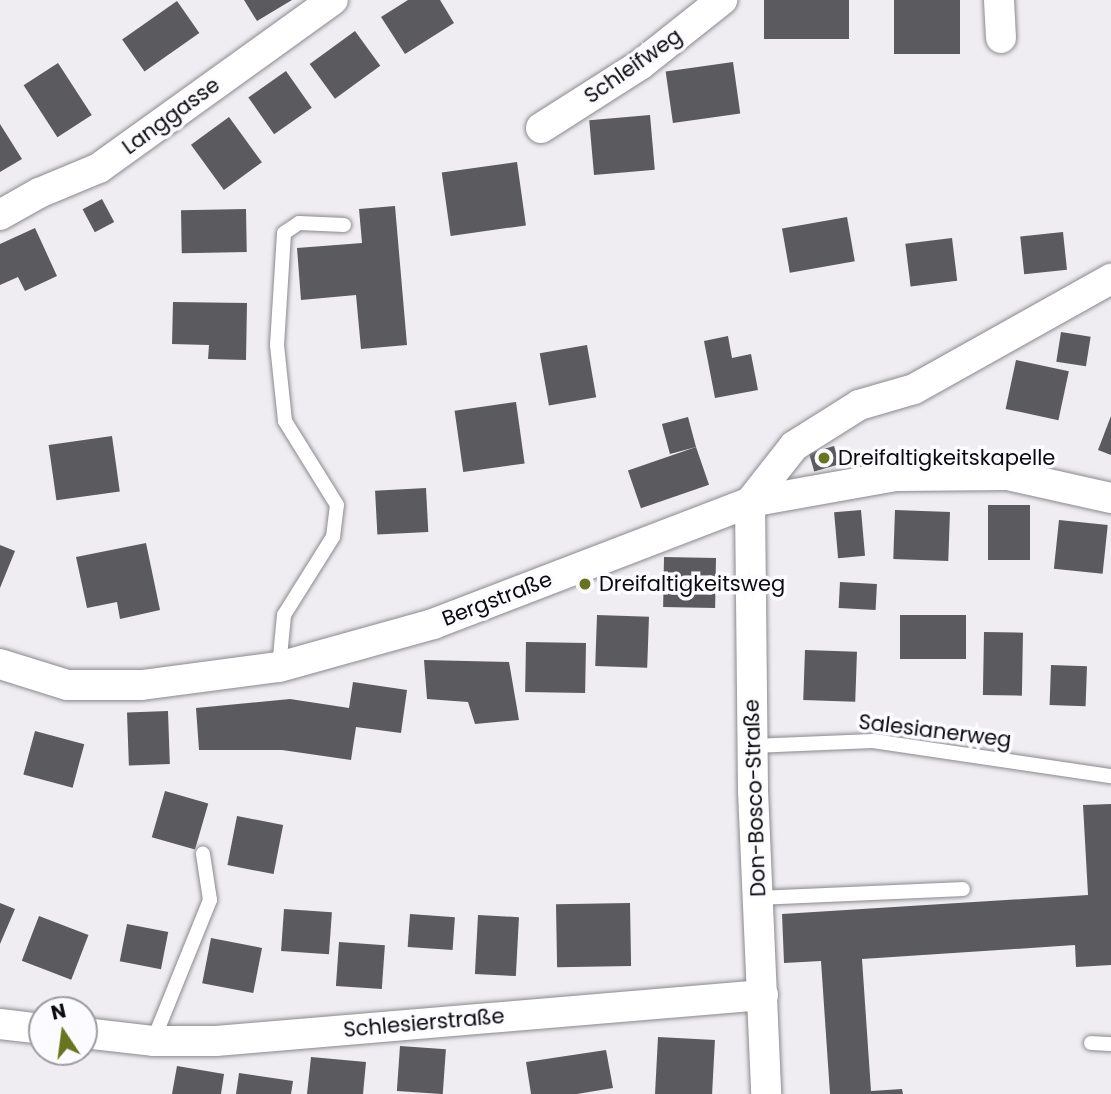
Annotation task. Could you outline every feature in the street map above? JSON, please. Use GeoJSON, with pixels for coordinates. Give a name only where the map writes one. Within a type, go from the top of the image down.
{"type":"FeatureCollection","features":[{"type":"Feature","properties":{"kind":"street","name":"Langgasse"},"geometry":{"type":"LineString","coordinates":[[0,215],[39,193],[99,168],[333,0]]}},
{"type":"Feature","properties":{"kind":"street","name":"Schleifweg"},"geometry":{"type":"LineString","coordinates":[[541,128],[640,65],[722,0]]}},
{"type":"Feature","properties":{"kind":"street"},"geometry":{"type":"LineString","coordinates":[[999,0],[1001,38]]}},
{"type":"Feature","properties":{"kind":"street"},"geometry":{"type":"LineString","coordinates":[[750,502],[794,446],[859,405],[914,389],[1111,279]]}},
{"type":"Feature","properties":{"kind":"street","name":"Bergstraße"},"geometry":{"type":"LineString","coordinates":[[0,664],[67,685],[142,685],[279,667],[433,624],[750,502],[896,476],[1008,475],[1111,498]]}},
{"type":"Feature","properties":{"kind":"street","name":"Don-Bosco-Straße"},"geometry":{"type":"LineString","coordinates":[[750,502],[752,746],[766,1094]]}},
{"type":"Feature","properties":{"kind":"street","name":"Schlesierstraße"},"geometry":{"type":"LineString","coordinates":[[98,1035],[153,1041],[216,1041],[763,995]]}},
{"type":"Feature","properties":{"kind":"street"},"geometry":{"type":"LineString","coordinates":[[0,1024],[28,1027]]}},
{"type":"Feature","properties":{"kind":"lane"},"geometry":{"type":"LineString","coordinates":[[279,667],[284,615],[332,537],[337,505],[285,421],[277,345],[284,233],[299,223],[344,225]]}},
{"type":"Feature","properties":{"kind":"lane","name":"Salesianerweg"},"geometry":{"type":"LineString","coordinates":[[752,746],[873,741],[1111,776]]}},
{"type":"Feature","properties":{"kind":"lane"},"geometry":{"type":"LineString","coordinates":[[153,1041],[209,900],[203,854]]}},
{"type":"Feature","properties":{"kind":"lane"},"geometry":{"type":"LineString","coordinates":[[758,898],[963,889]]}},
{"type":"Feature","properties":{"kind":"lane"},"geometry":{"type":"LineString","coordinates":[[1091,1043],[1111,1044]]}},
{"type":"Feature","properties":{"kind":"building"},"geometry":{"type":"Polygon","coordinates":[[[244,0],[292,0],[257,21],[244,0]]]}},
{"type":"Feature","properties":{"kind":"building"},"geometry":{"type":"Polygon","coordinates":[[[408,0],[440,0],[454,23],[405,54],[381,17],[408,0]]]}},
{"type":"Feature","properties":{"kind":"building"},"geometry":{"type":"Polygon","coordinates":[[[764,0],[849,0],[849,39],[764,39],[764,0]]]}},
{"type":"Feature","properties":{"kind":"building"},"geometry":{"type":"Polygon","coordinates":[[[894,0],[960,0],[960,54],[894,54],[894,0]]]}},
{"type":"Feature","properties":{"kind":"building"},"geometry":{"type":"Polygon","coordinates":[[[177,1],[199,33],[144,71],[122,39],[177,1]]]}},
{"type":"Feature","properties":{"kind":"building"},"geometry":{"type":"Polygon","coordinates":[[[355,31],[380,66],[335,99],[310,64],[355,31]]]}},
{"type":"Feature","properties":{"kind":"building"},"geometry":{"type":"Polygon","coordinates":[[[733,62],[740,113],[673,123],[666,71],[733,62]]]}},
{"type":"Feature","properties":{"kind":"building"},"geometry":{"type":"Polygon","coordinates":[[[58,63],[92,115],[57,137],[24,85],[58,63]]]}},
{"type":"Feature","properties":{"kind":"building"},"geometry":{"type":"Polygon","coordinates":[[[286,71],[312,108],[274,134],[248,97],[286,71]]]}},
{"type":"Feature","properties":{"kind":"building"},"geometry":{"type":"Polygon","coordinates":[[[650,115],[655,170],[594,175],[589,120],[650,115]]]}},
{"type":"Feature","properties":{"kind":"building"},"geometry":{"type":"Polygon","coordinates":[[[229,117],[262,162],[224,190],[191,145],[229,117]]]}},
{"type":"Feature","properties":{"kind":"building"},"geometry":{"type":"Polygon","coordinates":[[[0,124],[22,159],[0,172],[0,124]]]}},
{"type":"Feature","properties":{"kind":"building"},"geometry":{"type":"Polygon","coordinates":[[[517,162],[526,225],[451,236],[442,173],[517,162]]]}},
{"type":"Feature","properties":{"kind":"building"},"geometry":{"type":"Polygon","coordinates":[[[102,199],[114,222],[95,232],[83,209],[102,199]]]}},
{"type":"Feature","properties":{"kind":"building"},"geometry":{"type":"Polygon","coordinates":[[[395,206],[407,345],[361,349],[356,295],[301,300],[297,248],[362,243],[359,209],[395,206]]]}},
{"type":"Feature","properties":{"kind":"building"},"geometry":{"type":"Polygon","coordinates":[[[246,209],[247,252],[182,253],[181,210],[246,209]]]}},
{"type":"Feature","properties":{"kind":"building"},"geometry":{"type":"Polygon","coordinates":[[[847,217],[855,261],[790,273],[782,228],[847,217]]]}},
{"type":"Feature","properties":{"kind":"building"},"geometry":{"type":"Polygon","coordinates":[[[35,228],[57,276],[25,291],[18,277],[0,285],[0,244],[35,228]]]}},
{"type":"Feature","properties":{"kind":"building"},"geometry":{"type":"Polygon","coordinates":[[[1063,232],[1067,270],[1024,274],[1020,236],[1063,232]]]}},
{"type":"Feature","properties":{"kind":"building"},"geometry":{"type":"Polygon","coordinates":[[[952,238],[957,281],[911,286],[905,244],[952,238]]]}},
{"type":"Feature","properties":{"kind":"building"},"geometry":{"type":"Polygon","coordinates":[[[173,302],[247,303],[246,360],[208,359],[209,345],[172,344],[173,302]]]}},
{"type":"Feature","properties":{"kind":"building"},"geometry":{"type":"Polygon","coordinates":[[[1061,332],[1091,337],[1086,366],[1056,362],[1061,332]]]}},
{"type":"Feature","properties":{"kind":"building"},"geometry":{"type":"Polygon","coordinates":[[[728,336],[732,358],[751,354],[758,390],[715,398],[704,341],[728,336]]]}},
{"type":"Feature","properties":{"kind":"building"},"geometry":{"type":"Polygon","coordinates":[[[587,345],[596,397],[549,406],[540,353],[587,345]]]}},
{"type":"Feature","properties":{"kind":"building"},"geometry":{"type":"Polygon","coordinates":[[[1016,360],[1069,371],[1058,420],[1006,409],[1016,360]]]}},
{"type":"Feature","properties":{"kind":"building"},"geometry":{"type":"Polygon","coordinates":[[[516,402],[525,463],[463,472],[455,411],[516,402]]]}},
{"type":"Feature","properties":{"kind":"building"},"geometry":{"type":"Polygon","coordinates":[[[1111,416],[1111,455],[1098,450],[1111,416]]]}},
{"type":"Feature","properties":{"kind":"building"},"geometry":{"type":"Polygon","coordinates":[[[688,417],[696,447],[670,454],[662,424],[688,417]]]}},
{"type":"Feature","properties":{"kind":"building"},"geometry":{"type":"Polygon","coordinates":[[[112,436],[120,491],[56,500],[49,445],[112,436]]]}},
{"type":"Feature","properties":{"kind":"building","name":"Dreifaltigkeitskapelle"},"geometry":{"type":"Polygon","coordinates":[[[834,446],[839,464],[814,471],[809,453],[834,446]]]}},
{"type":"Feature","properties":{"kind":"building"},"geometry":{"type":"Polygon","coordinates":[[[696,447],[709,485],[641,508],[628,470],[696,447]]]}},
{"type":"Feature","properties":{"kind":"building"},"geometry":{"type":"Polygon","coordinates":[[[426,488],[428,532],[377,535],[375,491],[426,488]]]}},
{"type":"Feature","properties":{"kind":"building"},"geometry":{"type":"Polygon","coordinates":[[[988,505],[1030,505],[1030,560],[988,560],[988,505]]]}},
{"type":"Feature","properties":{"kind":"building"},"geometry":{"type":"Polygon","coordinates":[[[861,510],[865,556],[838,558],[834,512],[861,510]]]}},
{"type":"Feature","properties":{"kind":"building"},"geometry":{"type":"Polygon","coordinates":[[[895,510],[950,512],[948,561],[893,559],[895,510]]]}},
{"type":"Feature","properties":{"kind":"building"},"geometry":{"type":"Polygon","coordinates":[[[1059,520],[1108,525],[1103,574],[1054,569],[1059,520]]]}},
{"type":"Feature","properties":{"kind":"building"},"geometry":{"type":"Polygon","coordinates":[[[146,543],[160,610],[120,619],[117,602],[87,608],[76,557],[146,543]]]}},
{"type":"Feature","properties":{"kind":"building"},"geometry":{"type":"Polygon","coordinates":[[[0,545],[15,551],[0,588],[0,545]]]}},
{"type":"Feature","properties":{"kind":"building"},"geometry":{"type":"Polygon","coordinates":[[[664,557],[716,558],[715,608],[663,607],[664,557]]]}},
{"type":"Feature","properties":{"kind":"building"},"geometry":{"type":"Polygon","coordinates":[[[840,582],[877,584],[876,610],[839,608],[840,582]]]}},
{"type":"Feature","properties":{"kind":"building"},"geometry":{"type":"Polygon","coordinates":[[[597,615],[649,617],[647,668],[595,666],[597,615]]]}},
{"type":"Feature","properties":{"kind":"building"},"geometry":{"type":"Polygon","coordinates":[[[900,615],[966,615],[966,659],[900,659],[900,615]]]}},
{"type":"Feature","properties":{"kind":"building"},"geometry":{"type":"Polygon","coordinates":[[[984,632],[1023,633],[1022,696],[983,695],[984,632]]]}},
{"type":"Feature","properties":{"kind":"building"},"geometry":{"type":"Polygon","coordinates":[[[526,642],[586,643],[585,693],[525,692],[526,642]]]}},
{"type":"Feature","properties":{"kind":"building"},"geometry":{"type":"Polygon","coordinates":[[[805,650],[857,652],[855,702],[803,700],[805,650]]]}},
{"type":"Feature","properties":{"kind":"building"},"geometry":{"type":"Polygon","coordinates":[[[424,660],[509,662],[519,720],[475,724],[468,702],[427,699],[424,660]]]}},
{"type":"Feature","properties":{"kind":"building"},"geometry":{"type":"Polygon","coordinates":[[[1051,665],[1087,666],[1086,706],[1050,705],[1051,665]]]}},
{"type":"Feature","properties":{"kind":"building"},"geometry":{"type":"Polygon","coordinates":[[[353,682],[407,690],[401,733],[356,727],[351,760],[282,750],[199,750],[196,708],[290,699],[349,708],[353,682]]]}},
{"type":"Feature","properties":{"kind":"building"},"geometry":{"type":"Polygon","coordinates":[[[168,711],[170,764],[129,765],[127,712],[168,711]]]}},
{"type":"Feature","properties":{"kind":"building"},"geometry":{"type":"Polygon","coordinates":[[[35,731],[84,744],[73,788],[23,774],[35,731]]]}},
{"type":"Feature","properties":{"kind":"building"},"geometry":{"type":"Polygon","coordinates":[[[165,791],[208,803],[195,850],[152,837],[165,791]]]}},
{"type":"Feature","properties":{"kind":"building"},"geometry":{"type":"Polygon","coordinates":[[[1111,804],[1111,965],[1076,967],[1075,945],[862,959],[871,1091],[902,1089],[903,1094],[830,1094],[821,961],[784,963],[782,914],[1088,895],[1083,805],[1111,804]]]}},
{"type":"Feature","properties":{"kind":"building"},"geometry":{"type":"Polygon","coordinates":[[[237,816],[283,825],[274,874],[227,865],[237,816]]]}},
{"type":"Feature","properties":{"kind":"building"},"geometry":{"type":"Polygon","coordinates":[[[0,903],[15,909],[0,944],[0,903]]]}},
{"type":"Feature","properties":{"kind":"building"},"geometry":{"type":"Polygon","coordinates":[[[630,903],[631,966],[557,967],[556,904],[630,903]]]}},
{"type":"Feature","properties":{"kind":"building"},"geometry":{"type":"Polygon","coordinates":[[[284,909],[332,912],[329,954],[281,951],[284,909]]]}},
{"type":"Feature","properties":{"kind":"building"},"geometry":{"type":"Polygon","coordinates":[[[410,914],[455,917],[453,950],[408,947],[410,914]]]}},
{"type":"Feature","properties":{"kind":"building"},"geometry":{"type":"Polygon","coordinates":[[[478,915],[519,917],[516,976],[475,974],[478,915]]]}},
{"type":"Feature","properties":{"kind":"building"},"geometry":{"type":"Polygon","coordinates":[[[39,916],[88,935],[71,980],[22,961],[39,916]]]}},
{"type":"Feature","properties":{"kind":"building"},"geometry":{"type":"Polygon","coordinates":[[[127,924],[168,932],[161,969],[120,961],[127,924]]]}},
{"type":"Feature","properties":{"kind":"building"},"geometry":{"type":"Polygon","coordinates":[[[211,938],[262,948],[253,993],[202,983],[211,938]]]}},
{"type":"Feature","properties":{"kind":"building"},"geometry":{"type":"Polygon","coordinates":[[[339,942],[385,945],[382,989],[336,986],[339,942]]]}},
{"type":"Feature","properties":{"kind":"building"},"geometry":{"type":"Polygon","coordinates":[[[658,1037],[715,1040],[712,1094],[655,1094],[658,1037]]]}},
{"type":"Feature","properties":{"kind":"building"},"geometry":{"type":"Polygon","coordinates":[[[400,1046],[446,1049],[443,1094],[397,1091],[400,1046]]]}},
{"type":"Feature","properties":{"kind":"building"},"geometry":{"type":"Polygon","coordinates":[[[606,1050],[613,1088],[577,1094],[531,1094],[526,1062],[606,1050]]]}},
{"type":"Feature","properties":{"kind":"building"},"geometry":{"type":"Polygon","coordinates":[[[311,1057],[366,1062],[363,1094],[307,1094],[311,1057]]]}},
{"type":"Feature","properties":{"kind":"building"},"geometry":{"type":"Polygon","coordinates":[[[177,1066],[224,1074],[221,1094],[172,1094],[177,1066]]]}},
{"type":"Feature","properties":{"kind":"building"},"geometry":{"type":"Polygon","coordinates":[[[239,1073],[293,1081],[291,1094],[236,1094],[239,1073]]]}},
{"type":"Feature","properties":{"kind":"place","name":"Dreifaltigkeitskapelle"},"geometry":{"type":"Point","coordinates":[824,458]}},
{"type":"Feature","properties":{"kind":"place","name":"Dreifaltigkeitsweg"},"geometry":{"type":"Point","coordinates":[585,584]}}]}
